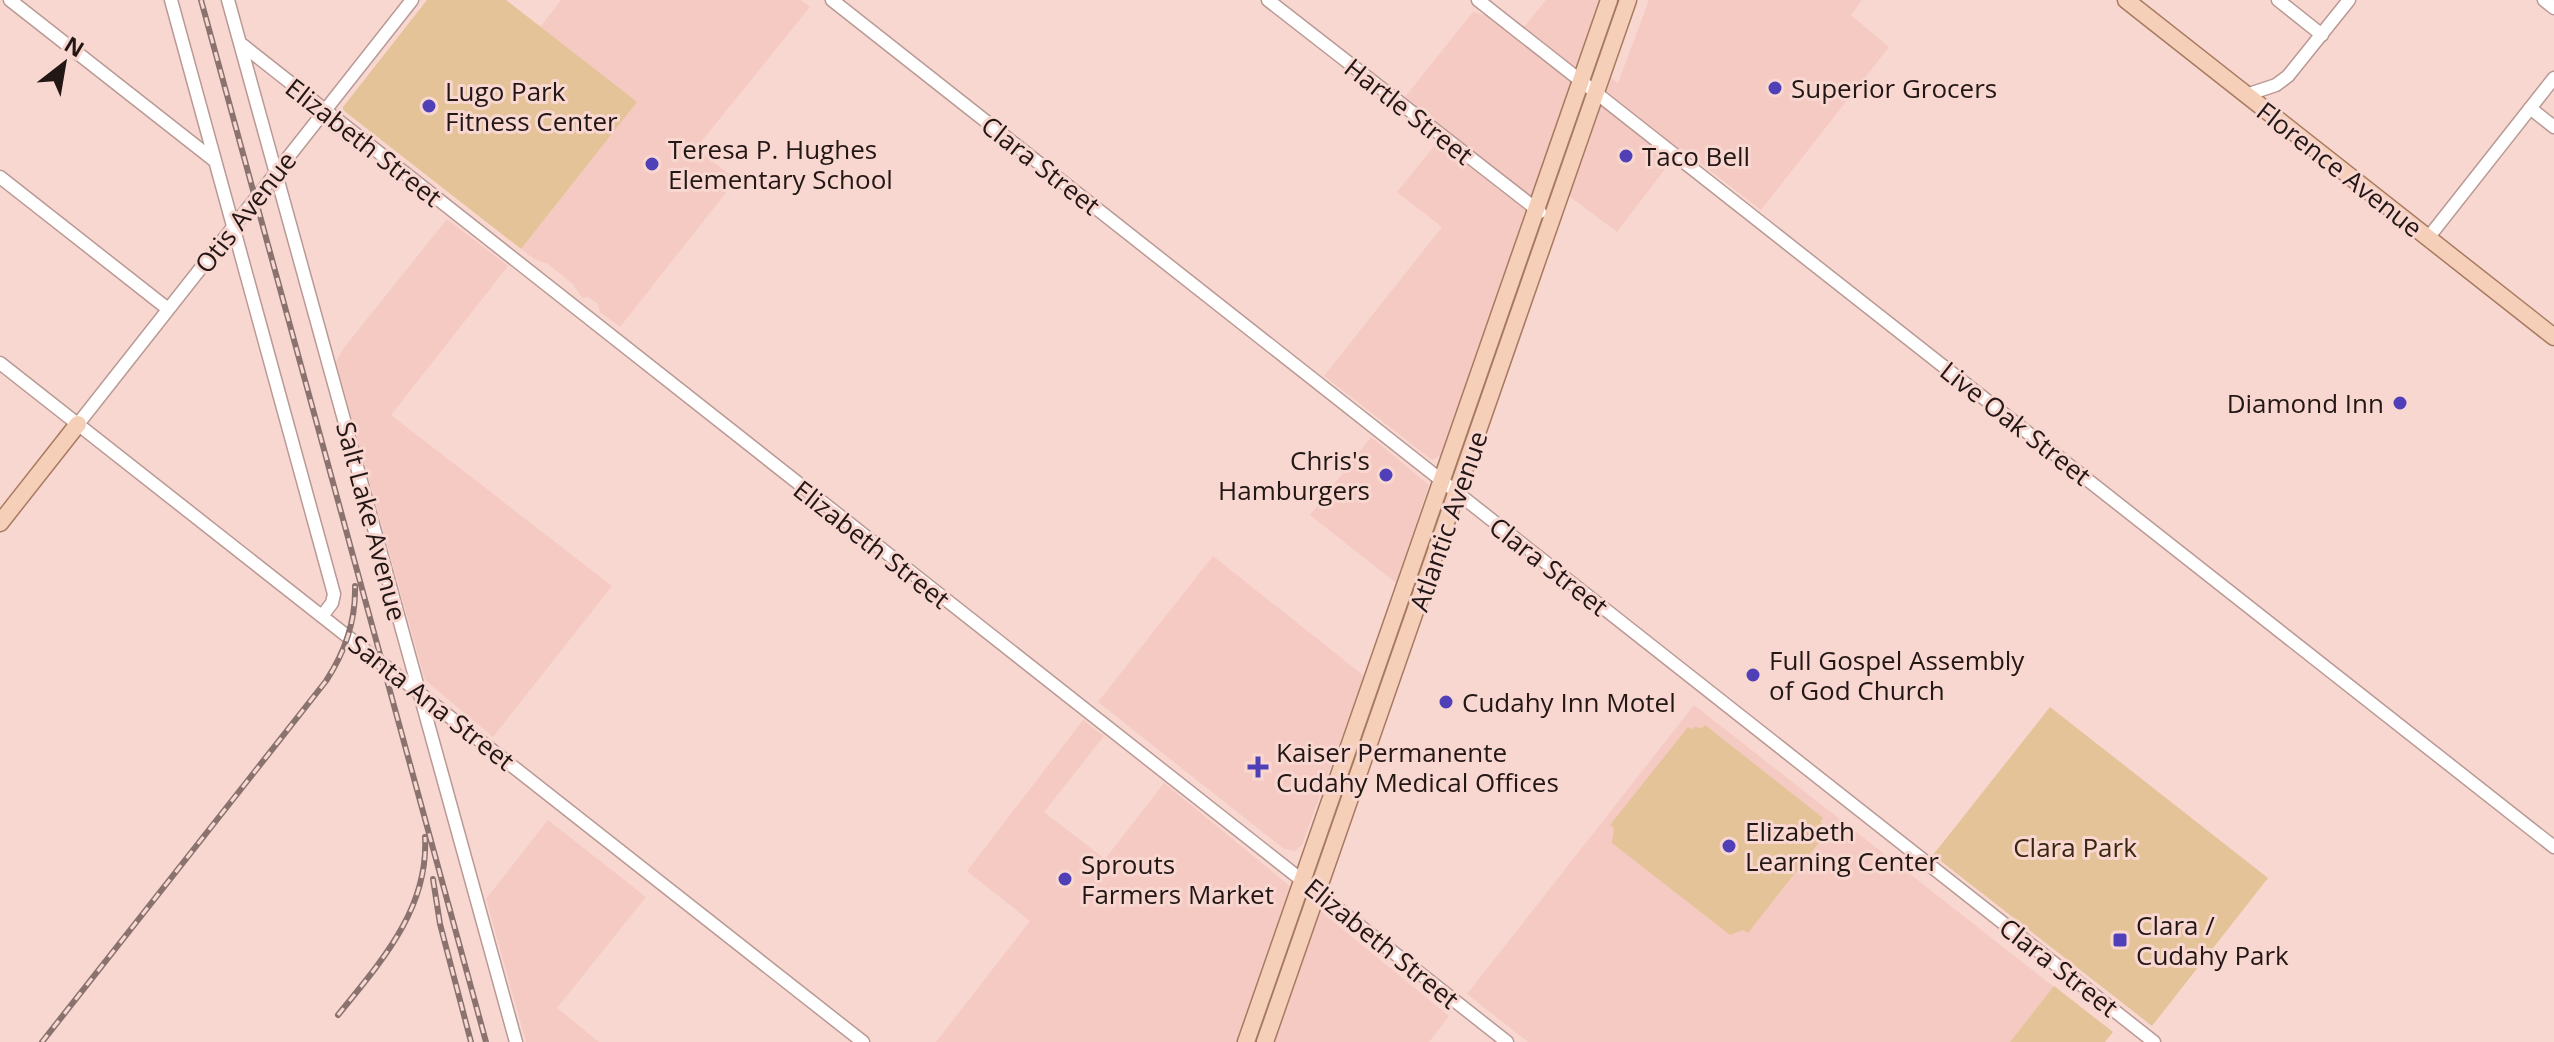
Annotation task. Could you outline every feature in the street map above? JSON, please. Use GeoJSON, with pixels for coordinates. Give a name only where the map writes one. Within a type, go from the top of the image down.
{"type":"FeatureCollection","features":[{"type":"Feature","properties":{"kind":"main road","name":"Atlantic Avenue"},"geometry":{"type":"LineString","coordinates":[[1246,1042],[1609,0]]}},
{"type":"Feature","properties":{"kind":"main road","name":"Atlantic Avenue"},"geometry":{"type":"LineString","coordinates":[[1265,1042],[1628,0]]}},
{"type":"Feature","properties":{"kind":"main road","name":"Florence Avenue"},"geometry":{"type":"LineString","coordinates":[[2126,0],[2554,337]]}},
{"type":"Feature","properties":{"kind":"main road"},"geometry":{"type":"LineString","coordinates":[[0,523],[78,424]]}},
{"type":"Feature","properties":{"kind":"street"},"geometry":{"type":"LineString","coordinates":[[10,0],[215,162]]}},
{"type":"Feature","properties":{"kind":"street"},"geometry":{"type":"LineString","coordinates":[[171,0],[334,594],[332,603],[322,616]]}},
{"type":"Feature","properties":{"kind":"street","name":"Salt Lake Avenue"},"geometry":{"type":"LineString","coordinates":[[228,0],[516,1042]]}},
{"type":"Feature","properties":{"kind":"street","name":"Otis Avenue"},"geometry":{"type":"LineString","coordinates":[[78,424],[412,0]]}},
{"type":"Feature","properties":{"kind":"street","name":"Clara Street"},"geometry":{"type":"LineString","coordinates":[[832,0],[2154,1042]]}},
{"type":"Feature","properties":{"kind":"street","name":"Hartle Street"},"geometry":{"type":"LineString","coordinates":[[1268,0],[1536,211],[1553,217]]}},
{"type":"Feature","properties":{"kind":"street","name":"Live Oak Street"},"geometry":{"type":"LineString","coordinates":[[1478,0],[2554,847]]}},
{"type":"Feature","properties":{"kind":"street"},"geometry":{"type":"LineString","coordinates":[[2278,0],[2322,35]]}},
{"type":"Feature","properties":{"kind":"street"},"geometry":{"type":"LineString","coordinates":[[2246,95],[2276,85],[2288,76],[2349,0]]}},
{"type":"Feature","properties":{"kind":"street"},"geometry":{"type":"LineString","coordinates":[[2544,0],[2554,8]]}},
{"type":"Feature","properties":{"kind":"street","name":"Elizabeth Street"},"geometry":{"type":"LineString","coordinates":[[240,43],[1507,1042]]}},
{"type":"Feature","properties":{"kind":"street"},"geometry":{"type":"LineString","coordinates":[[2428,238],[2554,78]]}},
{"type":"Feature","properties":{"kind":"street"},"geometry":{"type":"LineString","coordinates":[[2530,108],[2554,127]]}},
{"type":"Feature","properties":{"kind":"street"},"geometry":{"type":"LineString","coordinates":[[0,177],[168,309]]}},
{"type":"Feature","properties":{"kind":"street","name":"Santa Ana Street"},"geometry":{"type":"LineString","coordinates":[[0,363],[863,1042]]}},
{"type":"Feature","properties":{"kind":"shaded area","name":"Teresa P. Hughes Elementary School"},"geometry":{"type":"Polygon","coordinates":[[[561,0],[801,0],[810,7],[696,148],[736,180],[620,327],[600,312],[598,304],[588,297],[582,298],[573,284],[548,264],[534,259],[521,249],[636,103],[540,27],[561,0]]]}},
{"type":"Feature","properties":{"kind":"shaded area"},"geometry":{"type":"Polygon","coordinates":[[[1546,0],[1602,0],[1580,56],[1618,83],[1649,0],[1862,0],[1851,15],[1889,47],[1761,210],[1681,148],[1617,232],[1540,174],[1441,455],[1432,460],[1324,376],[1442,227],[1397,192],[1447,130],[1405,97],[1473,12],[1525,26],[1546,0]]]}},
{"type":"Feature","properties":{"kind":"shaded area"},"geometry":{"type":"Polygon","coordinates":[[[447,219],[508,266],[391,415],[612,586],[493,737],[425,680],[336,362],[343,349],[447,219]]]}},
{"type":"Feature","properties":{"kind":"shaded area"},"geometry":{"type":"Polygon","coordinates":[[[1371,437],[1429,485],[1396,583],[1310,515],[1371,437]]]}},
{"type":"Feature","properties":{"kind":"shaded area"},"geometry":{"type":"Polygon","coordinates":[[[1213,556],[1364,676],[1302,845],[1295,851],[1284,849],[1098,702],[1213,556]]]}},
{"type":"Feature","properties":{"kind":"shaded area","name":"Elizabeth Learning Center"},"geometry":{"type":"Polygon","coordinates":[[[1694,705],[2054,987],[2010,1042],[1528,1042],[1467,994],[1694,705]]]}},
{"type":"Feature","properties":{"kind":"shaded area"},"geometry":{"type":"Polygon","coordinates":[[[1083,720],[1104,736],[1044,812],[1105,859],[1164,783],[1449,1016],[1429,1042],[936,1042],[1030,921],[967,871],[1083,720]]]}},
{"type":"Feature","properties":{"kind":"shaded area"},"geometry":{"type":"Polygon","coordinates":[[[548,820],[646,897],[557,1008],[599,1042],[526,1042],[486,899],[548,820]]]}},
{"type":"Feature","properties":{"kind":"green space"},"geometry":{"type":"Polygon","coordinates":[[[427,0],[506,0],[637,102],[521,249],[343,110],[427,0]]]}},
{"type":"Feature","properties":{"kind":"green space","name":"Clara Park"},"geometry":{"type":"Polygon","coordinates":[[[2050,707],[2268,878],[2152,1026],[1933,855],[2050,707]]]}},
{"type":"Feature","properties":{"kind":"green space"},"geometry":{"type":"Polygon","coordinates":[[[1705,725],[1823,818],[1820,822],[1826,827],[1825,835],[1748,933],[1743,930],[1730,935],[1612,843],[1614,828],[1610,825],[1688,727],[1692,730],[1705,725]]]}},
{"type":"Feature","properties":{"kind":"green space"},"geometry":{"type":"Polygon","coordinates":[[[2054,986],[2113,1032],[2105,1042],[2010,1042],[2054,986]]]}},
{"type":"Feature","properties":{"kind":"railway"},"geometry":{"type":"LineString","coordinates":[[201,0],[486,1042]]}},
{"type":"Feature","properties":{"kind":"railway"},"geometry":{"type":"LineString","coordinates":[[42,1042],[326,681],[348,636],[354,612],[355,586]]}},
{"type":"Feature","properties":{"kind":"railway"},"geometry":{"type":"LineString","coordinates":[[338,1015],[399,934],[419,888],[425,837]]}},
{"type":"Feature","properties":{"kind":"railway"},"geometry":{"type":"LineString","coordinates":[[433,879],[440,924],[471,1042]]}},
{"type":"Feature","properties":{"kind":"place","name":"Superior Grocers"},"geometry":{"type":"Point","coordinates":[1775,88]}},
{"type":"Feature","properties":{"kind":"place","name":"Lugo Park Fitness Center"},"geometry":{"type":"Point","coordinates":[429,106]}},
{"type":"Feature","properties":{"kind":"place","name":"Taco Bell"},"geometry":{"type":"Point","coordinates":[1626,156]}},
{"type":"Feature","properties":{"kind":"place","name":"Teresa P. Hughes Elementary School"},"geometry":{"type":"Point","coordinates":[652,164]}},
{"type":"Feature","properties":{"kind":"place","name":"Diamond Inn"},"geometry":{"type":"Point","coordinates":[2400,403]}},
{"type":"Feature","properties":{"kind":"place","name":"Chris's Hamburgers"},"geometry":{"type":"Point","coordinates":[1386,475]}},
{"type":"Feature","properties":{"kind":"place","name":"Full Gospel Assembly of God Church"},"geometry":{"type":"Point","coordinates":[1753,675]}},
{"type":"Feature","properties":{"kind":"place","name":"Cudahy Inn Motel"},"geometry":{"type":"Point","coordinates":[1446,702]}},
{"type":"Feature","properties":{"kind":"place","name":"Kaiser Permanente Cudahy Medical Offices"},"geometry":{"type":"Point","coordinates":[1258,767]}},
{"type":"Feature","properties":{"kind":"place","name":"Elizabeth Learning Center"},"geometry":{"type":"Point","coordinates":[1729,846]}},
{"type":"Feature","properties":{"kind":"place","name":"Sprouts Farmers Market"},"geometry":{"type":"Point","coordinates":[1065,879]}},
{"type":"Feature","properties":{"kind":"place","name":"Clara / Cudahy Park"},"geometry":{"type":"Point","coordinates":[2120,940]}}]}
